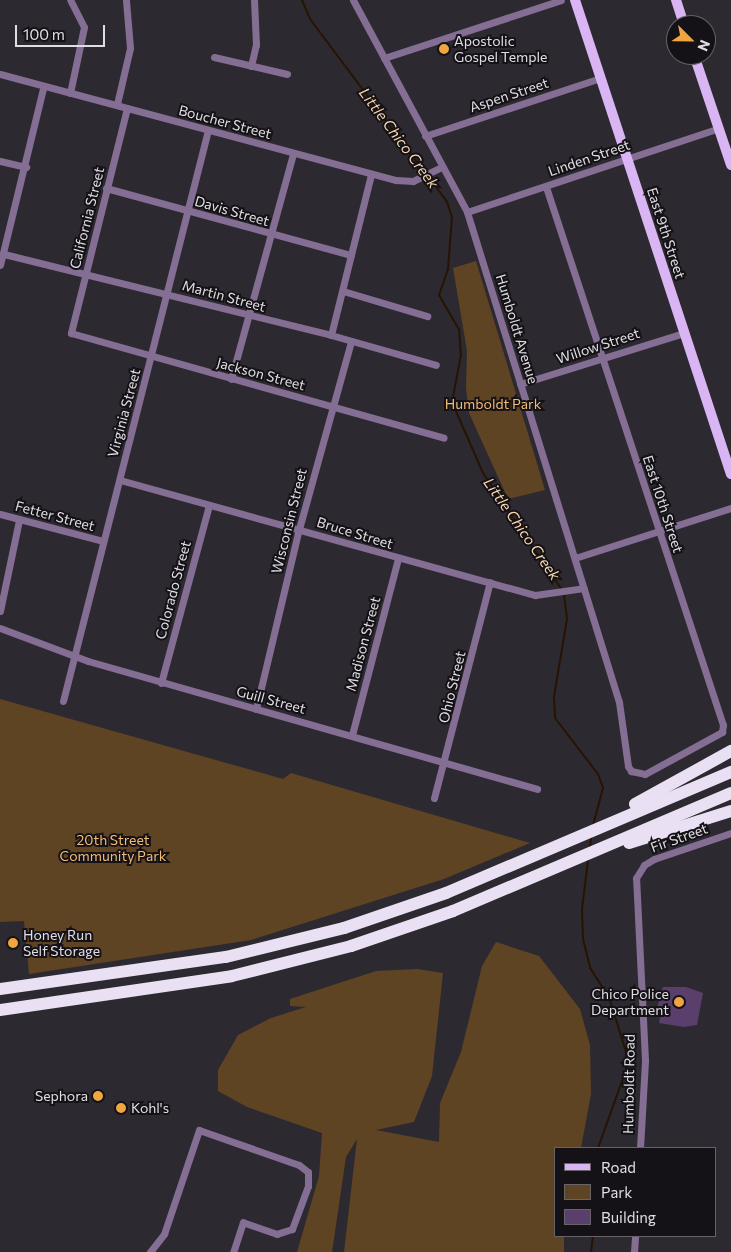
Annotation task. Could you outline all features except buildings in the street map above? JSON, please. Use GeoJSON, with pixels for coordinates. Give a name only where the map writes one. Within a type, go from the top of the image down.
{"type":"FeatureCollection","features":[{"type":"Feature","properties":{"kind":"highway"},"geometry":{"type":"LineString","coordinates":[[0,989],[226,957],[344,928],[446,893],[580,835],[731,751]]}},
{"type":"Feature","properties":{"kind":"highway"},"geometry":{"type":"LineString","coordinates":[[607,821],[731,772]]}},
{"type":"Feature","properties":{"kind":"highway"},"geometry":{"type":"LineString","coordinates":[[0,1010],[232,976],[351,946],[453,911],[731,793]]}},
{"type":"Feature","properties":{"kind":"highway"},"geometry":{"type":"LineString","coordinates":[[603,847],[614,848],[731,811]]}},
{"type":"Feature","properties":{"kind":"main road","name":"East 9th Street"},"geometry":{"type":"LineString","coordinates":[[576,0],[731,474]]}},
{"type":"Feature","properties":{"kind":"main road"},"geometry":{"type":"LineString","coordinates":[[676,0],[681,15]]}},
{"type":"Feature","properties":{"kind":"main road"},"geometry":{"type":"LineString","coordinates":[[697,65],[719,128],[728,146],[731,165]]}},
{"type":"Feature","properties":{"kind":"street"},"geometry":{"type":"LineString","coordinates":[[70,0],[84,27],[70,93]]}},
{"type":"Feature","properties":{"kind":"street"},"geometry":{"type":"LineString","coordinates":[[117,104],[130,48],[126,0]]}},
{"type":"Feature","properties":{"kind":"street"},"geometry":{"type":"LineString","coordinates":[[252,66],[256,45],[254,0]]}},
{"type":"Feature","properties":{"kind":"street","name":"Humboldt Avenue"},"geometry":{"type":"LineString","coordinates":[[353,0],[467,212],[575,558],[580,590],[619,702],[631,772]]}},
{"type":"Feature","properties":{"kind":"street"},"geometry":{"type":"LineString","coordinates":[[384,58],[561,0]]}},
{"type":"Feature","properties":{"kind":"street"},"geometry":{"type":"LineString","coordinates":[[214,57],[287,74]]}},
{"type":"Feature","properties":{"kind":"street","name":"Boucher Street"},"geometry":{"type":"LineString","coordinates":[[0,74],[43,88],[117,104],[293,154],[372,174],[416,180],[442,167]]}},
{"type":"Feature","properties":{"kind":"street","name":"Aspen Street"},"geometry":{"type":"LineString","coordinates":[[425,136],[600,78]]}},
{"type":"Feature","properties":{"kind":"street"},"geometry":{"type":"LineString","coordinates":[[0,265],[26,167],[43,88]]}},
{"type":"Feature","properties":{"kind":"street","name":"California Street"},"geometry":{"type":"LineString","coordinates":[[71,333],[127,108]]}},
{"type":"Feature","properties":{"kind":"street","name":"Linden Street"},"geometry":{"type":"LineString","coordinates":[[467,212],[719,128]]}},
{"type":"Feature","properties":{"kind":"street","name":"Virginia Street"},"geometry":{"type":"LineString","coordinates":[[63,701],[208,130]]}},
{"type":"Feature","properties":{"kind":"street"},"geometry":{"type":"LineString","coordinates":[[231,379],[268,234],[293,154]]}},
{"type":"Feature","properties":{"kind":"street"},"geometry":{"type":"LineString","coordinates":[[0,161],[26,167]]}},
{"type":"Feature","properties":{"kind":"street"},"geometry":{"type":"LineString","coordinates":[[331,334],[372,174]]}},
{"type":"Feature","properties":{"kind":"street","name":"East 10th Street"},"geometry":{"type":"LineString","coordinates":[[546,187],[723,725],[722,732],[652,772],[631,772]]}},
{"type":"Feature","properties":{"kind":"street","name":"Davis Street"},"geometry":{"type":"LineString","coordinates":[[106,188],[268,234],[351,255]]}},
{"type":"Feature","properties":{"kind":"street","name":"Martin Street"},"geometry":{"type":"LineString","coordinates":[[4,254],[167,293],[248,317],[331,334],[436,365]]}},
{"type":"Feature","properties":{"kind":"street"},"geometry":{"type":"LineString","coordinates":[[343,291],[428,316]]}},
{"type":"Feature","properties":{"kind":"street","name":"Jackson Street"},"geometry":{"type":"LineString","coordinates":[[71,333],[444,438]]}},
{"type":"Feature","properties":{"kind":"street","name":"Willow Street"},"geometry":{"type":"LineString","coordinates":[[520,384],[684,333]]}},
{"type":"Feature","properties":{"kind":"street","name":"Wisconsin Street"},"geometry":{"type":"LineString","coordinates":[[256,709],[299,529],[351,341]]}},
{"type":"Feature","properties":{"kind":"street","name":"Bruce Street"},"geometry":{"type":"LineString","coordinates":[[120,480],[299,529],[398,559],[534,595],[558,595],[580,590]]}},
{"type":"Feature","properties":{"kind":"street","name":"Colorado Street"},"geometry":{"type":"LineString","coordinates":[[161,683],[209,505]]}},
{"type":"Feature","properties":{"kind":"street"},"geometry":{"type":"LineString","coordinates":[[575,558],[731,508]]}},
{"type":"Feature","properties":{"kind":"street","name":"Fetter Street"},"geometry":{"type":"LineString","coordinates":[[0,514],[103,541]]}},
{"type":"Feature","properties":{"kind":"street"},"geometry":{"type":"LineString","coordinates":[[0,611],[19,520]]}},
{"type":"Feature","properties":{"kind":"street","name":"Madison Street"},"geometry":{"type":"LineString","coordinates":[[352,735],[398,559]]}},
{"type":"Feature","properties":{"kind":"street","name":"Ohio Street"},"geometry":{"type":"LineString","coordinates":[[434,798],[446,760],[490,582]]}},
{"type":"Feature","properties":{"kind":"street","name":"Guill Street"},"geometry":{"type":"LineString","coordinates":[[0,628],[161,683],[446,760],[537,789]]}},
{"type":"Feature","properties":{"kind":"street","name":"Fir Street"},"geometry":{"type":"LineString","coordinates":[[638,872],[654,859],[731,833]]}},
{"type":"Feature","properties":{"kind":"street","name":"Humboldt Road"},"geometry":{"type":"LineString","coordinates":[[638,872],[636,888],[645,1060],[640,1147]]}},
{"type":"Feature","properties":{"kind":"street"},"geometry":{"type":"LineString","coordinates":[[154,1251],[164,1234],[199,1130],[299,1165],[308,1172],[305,1195],[288,1233],[278,1234],[243,1222],[233,1252]]}},
{"type":"Feature","properties":{"kind":"street"},"geometry":{"type":"LineString","coordinates":[[634,1252],[635,1237]]}},
{"type":"Feature","properties":{"kind":"green space","name":"Humboldt Park"},"geometry":{"type":"Polygon","coordinates":[[[476,261],[545,490],[508,499],[469,413],[466,388],[467,351],[453,268],[476,261]]]}},
{"type":"Feature","properties":{"kind":"green space","name":"20th Street Community Park"},"geometry":{"type":"Polygon","coordinates":[[[0,699],[283,779],[291,773],[530,843],[444,879],[251,940],[29,974],[24,921],[0,922],[0,699]]]}},
{"type":"Feature","properties":{"kind":"green space"},"geometry":{"type":"Polygon","coordinates":[[[496,942],[539,956],[580,1009],[590,1045],[591,1094],[581,1147],[554,1147],[554,1237],[564,1237],[564,1252],[344,1252],[357,1139],[346,1157],[332,1252],[297,1252],[319,1176],[322,1133],[247,1107],[218,1091],[218,1070],[238,1035],[271,1018],[306,1007],[290,1006],[290,999],[376,971],[417,969],[443,973],[432,1076],[414,1122],[376,1130],[439,1142],[440,1103],[461,1052],[482,966],[496,942]]]}},
{"type":"Feature","properties":{"kind":"waterway","name":"Little Chico Creek"},"geometry":{"type":"LineString","coordinates":[[302,0],[310,19],[425,173]]}},
{"type":"Feature","properties":{"kind":"waterway","name":"Little Chico Creek"},"geometry":{"type":"LineString","coordinates":[[429,177],[447,202],[452,217],[448,269],[439,295],[459,329],[461,355],[452,402],[483,473],[562,590]]}},
{"type":"Feature","properties":{"kind":"waterway","name":"Little Chico Creek"},"geometry":{"type":"LineString","coordinates":[[564,594],[567,619],[554,697],[555,718],[598,774],[603,788],[593,826]]}},
{"type":"Feature","properties":{"kind":"waterway","name":"Little Chico Creek"},"geometry":{"type":"LineString","coordinates":[[590,848],[591,838]]}},
{"type":"Feature","properties":{"kind":"waterway","name":"Little Chico Creek"},"geometry":{"type":"LineString","coordinates":[[588,860],[582,909],[583,939],[590,968],[609,997],[626,1052],[626,1070],[598,1147]]}},
{"type":"Feature","properties":{"kind":"waterway","name":"Little Chico Creek"},"geometry":{"type":"LineString","coordinates":[[591,1252],[593,1237]]}},
{"type":"Feature","properties":{"kind":"place","name":"Apostolic Gospel Temple"},"geometry":{"type":"Point","coordinates":[444,49]}},
{"type":"Feature","properties":{"kind":"place","name":"Honey Run Self Storage"},"geometry":{"type":"Point","coordinates":[13,943]}},
{"type":"Feature","properties":{"kind":"place","name":"Chico Police Department"},"geometry":{"type":"Point","coordinates":[679,1002]}},
{"type":"Feature","properties":{"kind":"place","name":"Sephora"},"geometry":{"type":"Point","coordinates":[98,1096]}},
{"type":"Feature","properties":{"kind":"place","name":"Kohl's"},"geometry":{"type":"Point","coordinates":[121,1108]}}]}
